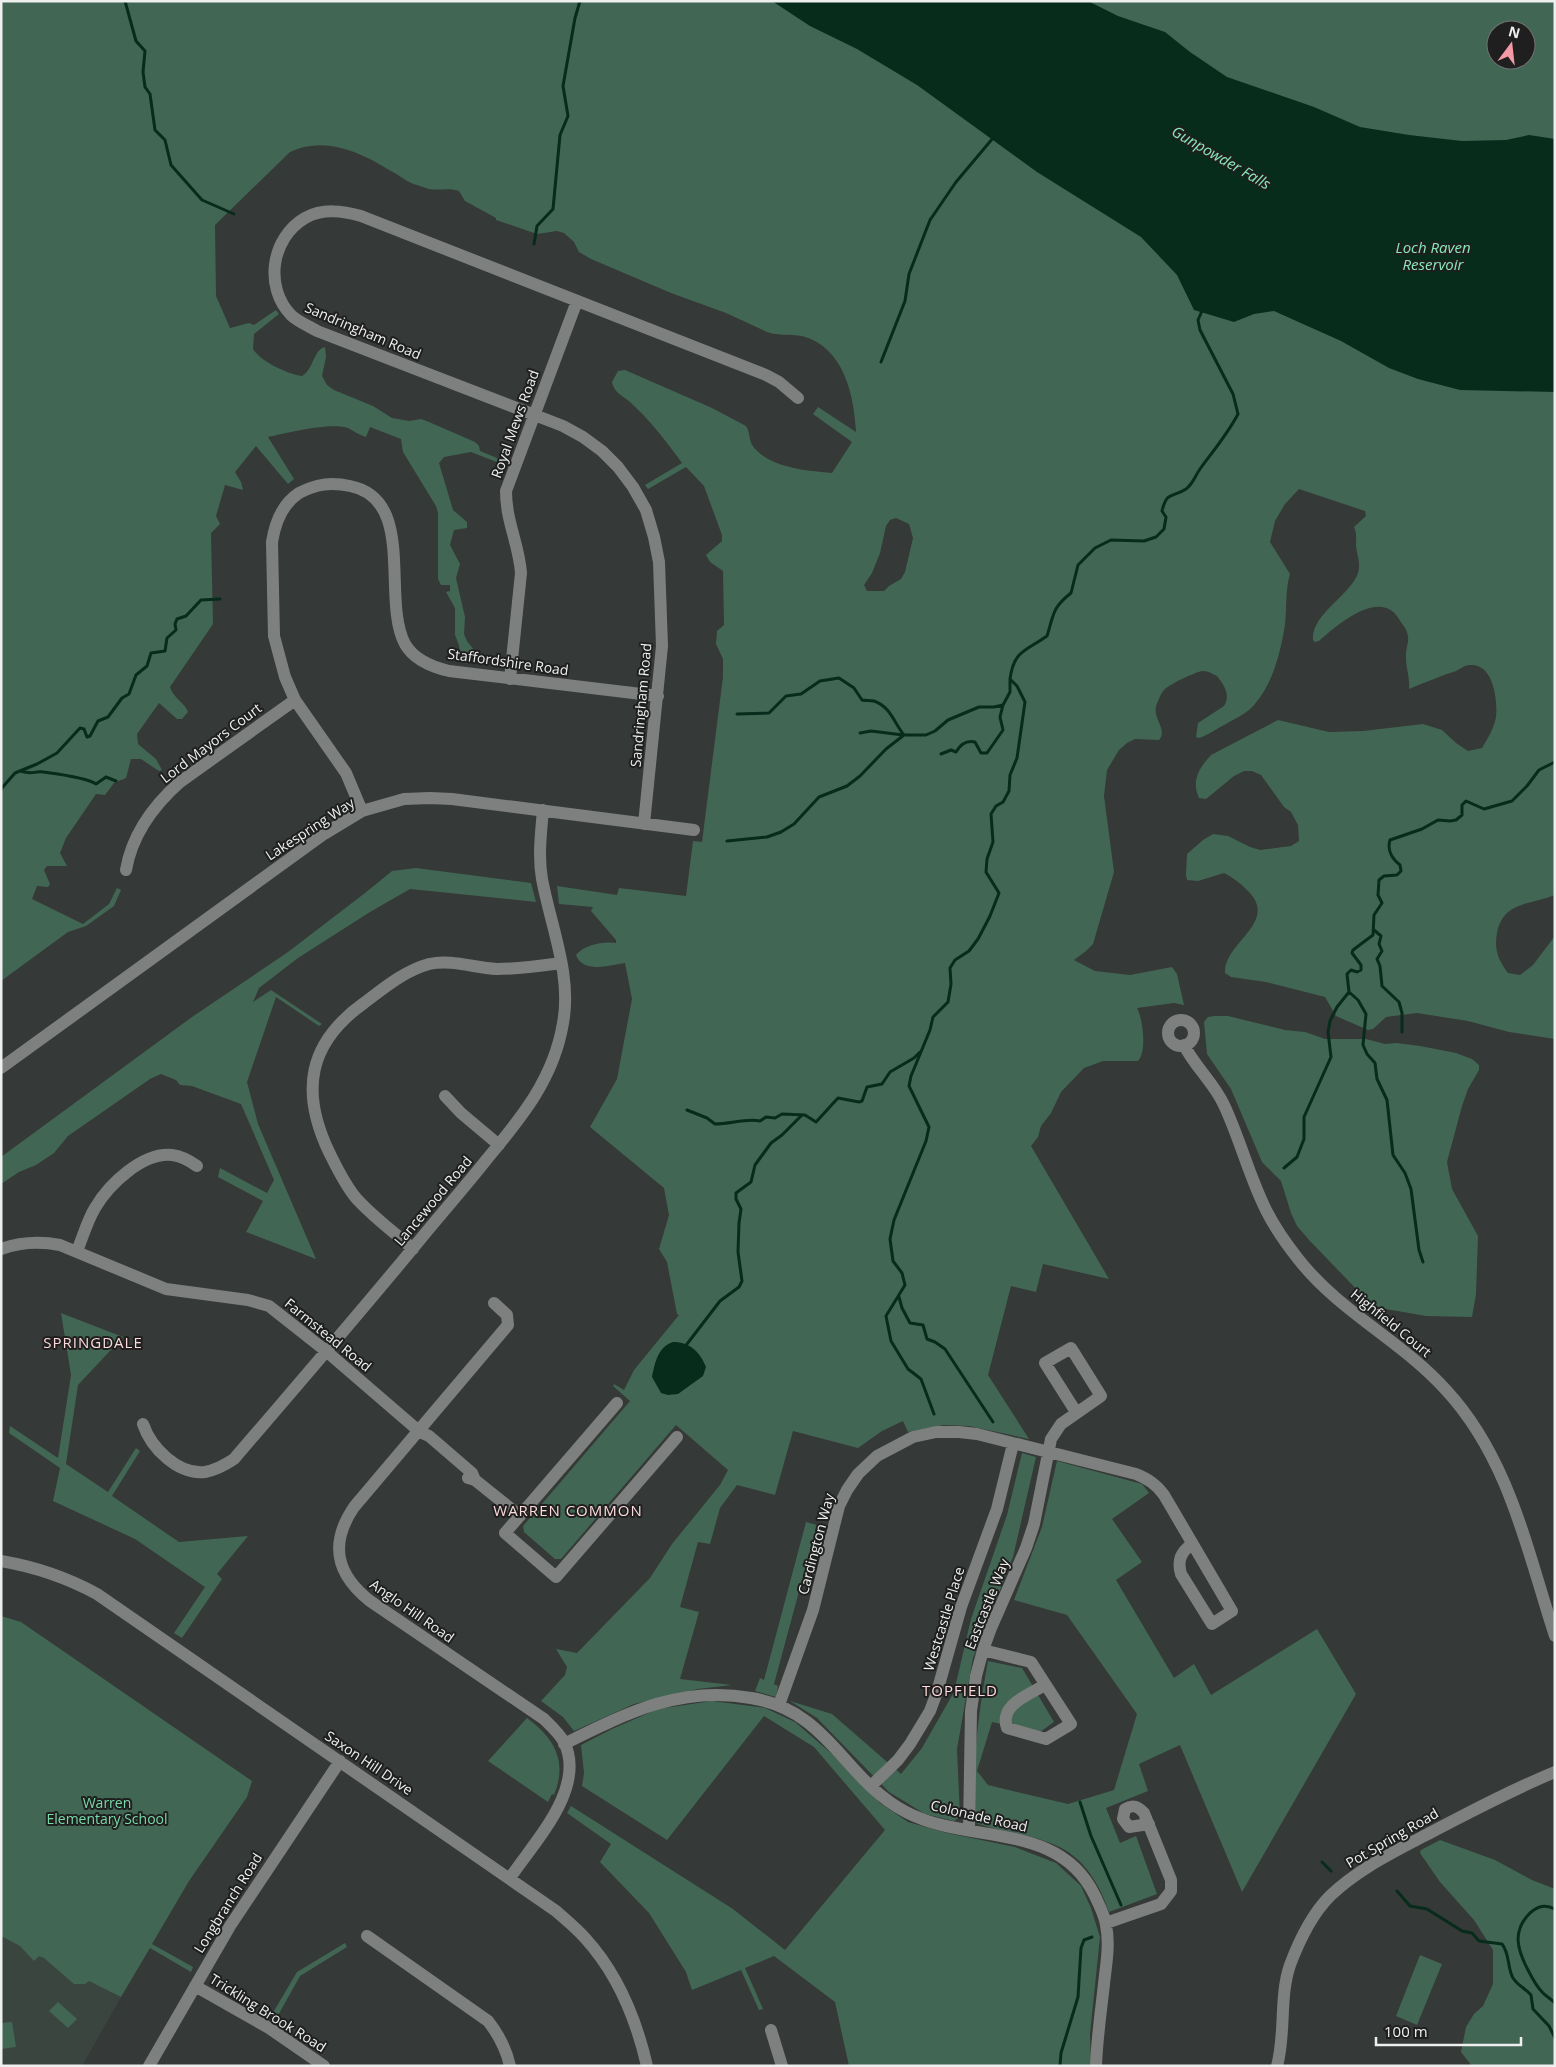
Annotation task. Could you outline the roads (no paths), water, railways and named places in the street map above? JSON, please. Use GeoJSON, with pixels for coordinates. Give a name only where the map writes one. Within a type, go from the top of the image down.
{"type":"FeatureCollection","features":[{"type":"Feature","properties":{"kind":"street","name":"Sandringham Road"},"geometry":{"type":"LineString","coordinates":[[644,824],[662,646],[658,562],[654,537],[646,510],[633,487],[602,451],[570,430],[318,331],[292,316],[284,306],[274,280],[274,268],[280,247],[286,235],[306,218],[330,211],[346,212],[361,216],[766,374],[798,398]]}},
{"type":"Feature","properties":{"kind":"street","name":"Royal Mews Road"},"geometry":{"type":"LineString","coordinates":[[510,678],[521,573],[507,518],[506,490],[577,301]]}},
{"type":"Feature","properties":{"kind":"street","name":"Staffordshire Road"},"geometry":{"type":"LineString","coordinates":[[362,811],[346,773],[295,700],[279,660],[274,636],[272,542],[274,528],[288,502],[311,487],[325,483],[354,486],[378,502],[385,512],[393,538],[395,614],[405,645],[413,655],[436,668],[658,696]]}},
{"type":"Feature","properties":{"kind":"street","name":"Lord Mayors Court"},"geometry":{"type":"LineString","coordinates":[[126,870],[130,851],[138,834],[168,794],[180,782],[295,700]]}},
{"type":"Feature","properties":{"kind":"street","name":"Lakespring Way"},"geometry":{"type":"LineString","coordinates":[[1,1068],[324,834],[362,811],[404,799],[452,799],[694,830]]}},
{"type":"Feature","properties":{"kind":"street","name":"Lancewood Road"},"geometry":{"type":"LineString","coordinates":[[143,1424],[147,1436],[166,1457],[183,1468],[203,1472],[214,1470],[234,1459],[413,1249],[532,1103],[552,1065],[564,1021],[565,987],[542,879],[540,860],[543,810]]}},
{"type":"Feature","properties":{"kind":"street"},"geometry":{"type":"LineString","coordinates":[[413,1249],[355,1197],[345,1182],[323,1139],[313,1108],[312,1091],[319,1056],[326,1039],[350,1013],[401,976],[415,969],[440,962],[495,969],[530,968],[561,963]]}},
{"type":"Feature","properties":{"kind":"street","name":"Highfield Court"},"geometry":{"type":"LineString","coordinates":[[1184,1046],[1223,1102],[1258,1193],[1286,1243],[1317,1281],[1446,1389],[1484,1440],[1507,1488],[1555,1636]]}},
{"type":"Feature","properties":{"kind":"street"},"geometry":{"type":"LineString","coordinates":[[445,1096],[460,1113],[499,1145]]}},
{"type":"Feature","properties":{"kind":"street"},"geometry":{"type":"LineString","coordinates":[[77,1251],[94,1210],[102,1197],[111,1187],[143,1161],[153,1157],[174,1155],[197,1166]]}},
{"type":"Feature","properties":{"kind":"street","name":"Farmstead Road"},"geometry":{"type":"LineString","coordinates":[[1,1249],[30,1242],[46,1242],[77,1251],[166,1289],[260,1302],[280,1313],[420,1432],[429,1436],[472,1473],[475,1480],[520,1516]]}},
{"type":"Feature","properties":{"kind":"street","name":"Anglo Hill Road"},"geometry":{"type":"LineString","coordinates":[[494,1303],[507,1315],[508,1325],[346,1519],[340,1542],[340,1566],[356,1590],[544,1719],[558,1733],[564,1744],[569,1757],[568,1786],[555,1813],[510,1878]]}},
{"type":"Feature","properties":{"kind":"street","name":"Eastcastle Way"},"geometry":{"type":"LineString","coordinates":[[969,1830],[971,1711],[976,1676],[991,1628],[1026,1548],[1034,1524],[1049,1452],[1056,1430],[1076,1412],[1101,1396],[1071,1348],[1046,1363],[1076,1412]]}},
{"type":"Feature","properties":{"kind":"street"},"geometry":{"type":"LineString","coordinates":[[617,1403],[505,1533],[556,1577],[677,1437]]}},
{"type":"Feature","properties":{"kind":"street","name":"Cardington Way"},"geometry":{"type":"LineString","coordinates":[[779,1705],[813,1610],[839,1506],[847,1490],[858,1474],[877,1456],[913,1437],[936,1432],[977,1434],[1136,1474],[1148,1479],[1158,1486],[1164,1495],[1232,1611],[1212,1624],[1180,1574],[1180,1557],[1184,1550],[1192,1544]]}},
{"type":"Feature","properties":{"kind":"street","name":"Westcastle Place"},"geometry":{"type":"LineString","coordinates":[[871,1786],[898,1760],[910,1744],[935,1698],[945,1670],[961,1607],[997,1509],[1014,1444]]}},
{"type":"Feature","properties":{"kind":"street","name":"Saxon Hill Drive"},"geometry":{"type":"LineString","coordinates":[[1,1561],[31,1566],[55,1573],[97,1594],[510,1878],[556,1912],[584,1937],[601,1957],[628,2004],[637,2027],[647,2066]]}},
{"type":"Feature","properties":{"kind":"street"},"geometry":{"type":"LineString","coordinates":[[984,1650],[1030,1662],[1071,1724],[1046,1739],[1007,1728],[1005,1720],[1006,1711],[1012,1705],[1045,1685]]}},
{"type":"Feature","properties":{"kind":"street","name":"Colonade Road"},"geometry":{"type":"LineString","coordinates":[[564,1744],[624,1714],[651,1704],[676,1698],[725,1695],[750,1697],[779,1705],[811,1724],[871,1786],[888,1801],[907,1812],[940,1824],[1035,1844],[1063,1858],[1087,1882],[1095,1895],[1106,1923],[1108,1941],[1107,1962],[1096,2066]]}},
{"type":"Feature","properties":{"kind":"street","name":"Longbranch Road"},"geometry":{"type":"LineString","coordinates":[[149,2066],[245,1902],[340,1761]]}},
{"type":"Feature","properties":{"kind":"street","name":"Pot Spring Road"},"geometry":{"type":"LineString","coordinates":[[1278,2066],[1284,2002],[1290,1967],[1307,1928],[1329,1897],[1352,1877],[1380,1859],[1490,1801],[1555,1772]]}},
{"type":"Feature","properties":{"kind":"street"},"geometry":{"type":"LineString","coordinates":[[1106,1923],[1162,1904],[1171,1891],[1170,1880],[1148,1824]]}},
{"type":"Feature","properties":{"kind":"street"},"geometry":{"type":"LineString","coordinates":[[367,1936],[488,2021],[500,2036],[508,2054],[510,2066]]}},
{"type":"Feature","properties":{"kind":"street","name":"Trickling Brook Road"},"geometry":{"type":"LineString","coordinates":[[195,1986],[269,2028],[324,2066]]}},
{"type":"Feature","properties":{"kind":"street"},"geometry":{"type":"LineString","coordinates":[[771,2030],[782,2066]]}},
{"type":"Feature","properties":{"kind":"water","name":"Loch Raven Reservoir"},"geometry":{"type":"Polygon","coordinates":[[[772,1],[1088,1],[1118,16],[1165,32],[1190,52],[1227,77],[1314,107],[1360,127],[1462,141],[1506,140],[1529,135],[1555,139],[1555,392],[1460,390],[1418,379],[1389,368],[1341,341],[1274,311],[1254,314],[1234,322],[1194,310],[1177,275],[1141,237],[1037,172],[917,85],[857,49],[810,26],[772,1]]]}},
{"type":"Feature","properties":{"kind":"water"},"geometry":{"type":"Polygon","coordinates":[[[673,1342],[679,1342],[694,1349],[706,1367],[703,1376],[678,1394],[668,1395],[661,1393],[652,1377],[661,1351],[673,1342]]]}},
{"type":"Feature","properties":{"kind":"waterway"},"geometry":{"type":"LineString","coordinates":[[125,1],[136,41],[145,51],[143,72],[145,87],[150,94],[155,130],[165,140],[171,165],[202,200],[234,214]]}},
{"type":"Feature","properties":{"kind":"waterway"},"geometry":{"type":"LineString","coordinates":[[534,244],[537,226],[553,209],[560,135],[568,116],[563,86],[575,18],[580,1]]}},
{"type":"Feature","properties":{"kind":"waterway"},"geometry":{"type":"LineString","coordinates":[[881,362],[905,301],[909,274],[930,220],[956,182],[993,138]]}},
{"type":"Feature","properties":{"kind":"waterway"},"geometry":{"type":"LineString","coordinates":[[934,1414],[921,1379],[908,1369],[891,1341],[886,1316],[905,1285],[902,1273],[893,1261],[890,1239],[894,1220],[926,1141],[929,1127],[909,1086],[911,1076],[930,1030],[933,1017],[948,1002],[951,984],[950,968],[955,960],[969,951],[978,939],[999,893],[986,872],[987,859],[993,842],[991,814],[996,806],[1003,802],[1009,791],[1010,775],[1017,758],[1025,702],[1017,686],[1010,679],[1015,662],[1022,652],[1047,636],[1057,607],[1071,593],[1078,565],[1095,548],[1111,540],[1144,541],[1156,537],[1164,529],[1166,517],[1162,511],[1166,500],[1190,485],[1225,436],[1238,414],[1233,394],[1200,330],[1198,320],[1202,311]]}},
{"type":"Feature","properties":{"kind":"waterway"},"geometry":{"type":"LineString","coordinates":[[1,789],[15,773],[57,753],[80,728],[84,729],[87,737],[90,736],[98,721],[108,717],[122,698],[129,694],[136,675],[147,666],[151,653],[165,651],[167,638],[176,630],[175,624],[177,619],[186,616],[201,600],[220,599]]}},
{"type":"Feature","properties":{"kind":"waterway"},"geometry":{"type":"LineString","coordinates":[[737,714],[769,713],[786,696],[801,694],[820,681],[839,678],[854,688],[862,700],[874,701],[884,707],[904,735]]}},
{"type":"Feature","properties":{"kind":"waterway"},"geometry":{"type":"LineString","coordinates":[[727,841],[767,837],[781,832],[794,824],[819,797],[847,786],[860,776],[886,749],[904,735],[926,735],[935,731],[948,720],[979,707],[1003,705],[1010,692],[1010,679]]}},
{"type":"Feature","properties":{"kind":"waterway"},"geometry":{"type":"LineString","coordinates":[[941,754],[951,750],[956,752],[959,747],[969,742],[975,742],[981,753],[987,753],[1003,730],[1000,717],[1003,705]]}},
{"type":"Feature","properties":{"kind":"waterway"},"geometry":{"type":"LineString","coordinates":[[860,733],[871,731],[903,735]]}},
{"type":"Feature","properties":{"kind":"waterway"},"geometry":{"type":"LineString","coordinates":[[1284,1168],[1297,1157],[1304,1139],[1304,1117],[1331,1057],[1328,1032],[1330,1021],[1337,1007],[1349,992],[1347,974],[1351,970],[1357,972],[1361,970],[1361,965],[1352,953],[1353,950],[1373,935],[1374,915],[1382,903],[1378,895],[1379,880],[1384,876],[1397,875],[1401,871],[1400,865],[1391,854],[1390,840],[1422,829],[1438,820],[1456,820],[1462,815],[1462,805],[1466,801],[1484,809],[1512,801],[1539,770],[1555,762]]}},
{"type":"Feature","properties":{"kind":"waterway"},"geometry":{"type":"LineString","coordinates":[[20,771],[71,776],[96,784],[106,777],[116,781]]}},
{"type":"Feature","properties":{"kind":"waterway"},"geometry":{"type":"LineString","coordinates":[[1374,930],[1381,936],[1379,944],[1382,951],[1377,959],[1380,966],[1382,986],[1399,1002],[1402,1013],[1402,1032]]}},
{"type":"Feature","properties":{"kind":"waterway"},"geometry":{"type":"LineString","coordinates":[[1349,992],[1358,1000],[1366,1014],[1363,1045],[1367,1054],[1375,1063],[1377,1079],[1387,1100],[1393,1155],[1405,1173],[1411,1189],[1419,1250],[1423,1262]]}},
{"type":"Feature","properties":{"kind":"waterway"},"geometry":{"type":"LineString","coordinates":[[687,1110],[707,1118],[715,1124],[749,1120],[760,1121],[766,1117],[775,1118],[782,1114],[805,1115],[816,1122],[838,1098],[862,1101],[867,1087],[882,1084],[890,1072],[914,1058],[920,1052]]}},
{"type":"Feature","properties":{"kind":"waterway"},"geometry":{"type":"LineString","coordinates":[[687,1344],[720,1301],[739,1287],[742,1281],[738,1252],[741,1209],[736,1199],[736,1193],[751,1182],[755,1165],[771,1143],[802,1115]]}},
{"type":"Feature","properties":{"kind":"waterway"},"geometry":{"type":"LineString","coordinates":[[899,1297],[902,1308],[910,1323],[923,1325],[927,1339],[945,1349],[993,1422]]}},
{"type":"Feature","properties":{"kind":"waterway"},"geometry":{"type":"LineString","coordinates":[[1080,1802],[1091,1836],[1121,1905]]}},
{"type":"Feature","properties":{"kind":"waterway"},"geometry":{"type":"LineString","coordinates":[[1322,1862],[1331,1871]]}},
{"type":"Feature","properties":{"kind":"waterway"},"geometry":{"type":"LineString","coordinates":[[1397,1891],[1410,1906],[1427,1909],[1462,1931],[1472,1933],[1479,1941],[1502,1944],[1505,1948],[1513,1978],[1531,1995],[1533,2009],[1549,2026],[1555,2038]]}},
{"type":"Feature","properties":{"kind":"waterway"},"geometry":{"type":"LineString","coordinates":[[1555,1909],[1542,1906],[1530,1913],[1524,1920],[1518,1940],[1521,1955],[1533,1979],[1543,1993],[1555,2003]]}},
{"type":"Feature","properties":{"kind":"waterway"},"geometry":{"type":"LineString","coordinates":[[1060,2066],[1061,2053],[1078,1997],[1081,1948],[1084,1940],[1092,1937]]}},
{"type":"Feature","properties":{"kind":"district","name":"SPRINGDALE"},"geometry":{"type":"Point","coordinates":[93,1343]}},
{"type":"Feature","properties":{"kind":"district","name":"WARREN COMMON"},"geometry":{"type":"Point","coordinates":[568,1511]}},
{"type":"Feature","properties":{"kind":"district","name":"TOPFIELD"},"geometry":{"type":"Point","coordinates":[960,1691]}},
{"type":"Feature","properties":{"kind":"water label","name":"Gunpowder Falls"},"geometry":{"type":"Point","coordinates":[1221,158]}},
{"type":"Feature","properties":{"kind":"park label","name":"Warren Elementary School"},"geometry":{"type":"Point","coordinates":[107,1812]}}]}
